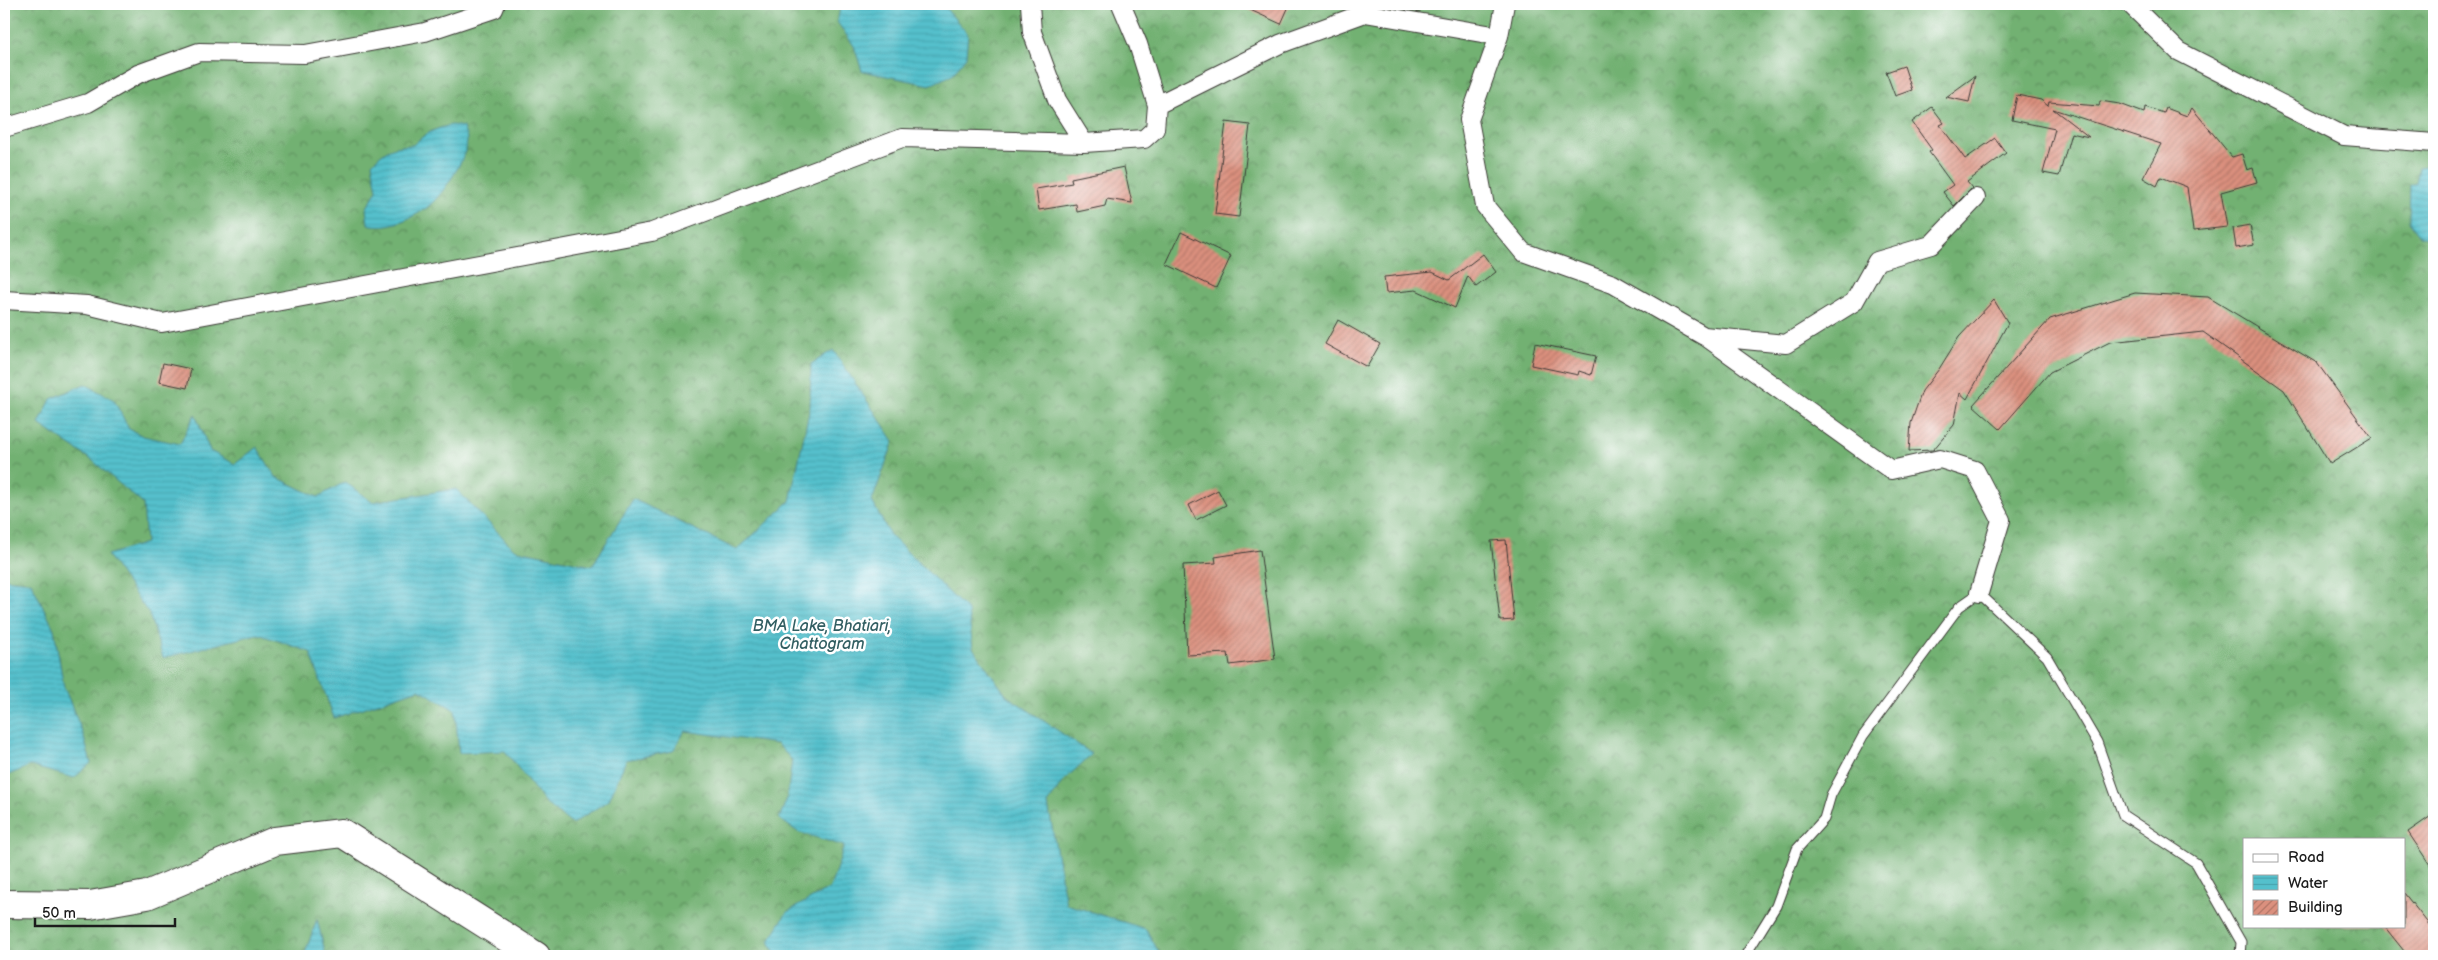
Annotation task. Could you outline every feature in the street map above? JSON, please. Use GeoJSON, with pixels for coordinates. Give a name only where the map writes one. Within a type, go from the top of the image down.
{"type":"FeatureCollection","features":[{"type":"Feature","properties":{"kind":"main road"},"geometry":{"type":"LineString","coordinates":[[4,904],[90,906],[147,895],[275,841],[342,833],[536,956]]}},
{"type":"Feature","properties":{"kind":"street"},"geometry":{"type":"LineString","coordinates":[[4,128],[88,103],[138,74],[199,52],[305,54],[425,32],[494,9],[496,4]]}},
{"type":"Feature","properties":{"kind":"street"},"geometry":{"type":"LineString","coordinates":[[1030,4],[1032,32],[1057,100],[1084,143]]}},
{"type":"Feature","properties":{"kind":"street"},"geometry":{"type":"LineString","coordinates":[[4,300],[87,305],[162,323],[652,232],[902,138],[1084,143],[1144,139],[1155,129],[1156,105],[1138,44],[1121,4]]}},
{"type":"Feature","properties":{"kind":"street"},"geometry":{"type":"LineString","coordinates":[[1505,4],[1499,36],[1469,120],[1485,206],[1523,252],[1613,284],[1704,336],[1891,470],[1940,459],[1975,470],[2001,520],[1979,593]]}},
{"type":"Feature","properties":{"kind":"street"},"geometry":{"type":"LineString","coordinates":[[2130,4],[2178,51],[2344,136],[2434,143]]}},
{"type":"Feature","properties":{"kind":"street"},"geometry":{"type":"LineString","coordinates":[[1156,105],[1280,44],[1365,13],[1499,36]]}},
{"type":"Feature","properties":{"kind":"street"},"geometry":{"type":"LineString","coordinates":[[1704,336],[1786,344],[1854,302],[1877,261],[1932,245],[1976,198]]}},
{"type":"Feature","properties":{"kind":"lane"},"geometry":{"type":"LineString","coordinates":[[1745,956],[1776,906],[1797,849],[1824,819],[1831,795],[1862,736],[1959,607],[1979,593],[2047,657],[2098,742],[2123,815],[2196,863],[2241,942],[2240,956]]}},
{"type":"Feature","properties":{"kind":"green space"},"geometry":{"type":"Polygon","coordinates":[[[4,4],[2434,4],[2434,956],[4,956],[4,4]]]}},
{"type":"Feature","properties":{"kind":"water"},"geometry":{"type":"Polygon","coordinates":[[[841,4],[942,4],[968,34],[966,57],[952,75],[930,85],[862,71],[854,46],[837,22],[841,4]]]}},
{"type":"Feature","properties":{"kind":"water"},"geometry":{"type":"Polygon","coordinates":[[[452,125],[463,127],[467,138],[467,146],[460,164],[448,184],[435,200],[424,210],[401,222],[384,225],[368,224],[366,209],[377,190],[372,163],[390,149],[413,145],[431,132],[452,125]]]}},
{"type":"Feature","properties":{"kind":"water"},"geometry":{"type":"Polygon","coordinates":[[[2434,165],[2434,238],[2421,237],[2409,221],[2410,185],[2416,183],[2419,167],[2434,165]]]}},
{"type":"Feature","properties":{"kind":"water","name":"BMA Lake, Bhatiari, Chattogram"},"geometry":{"type":"Polygon","coordinates":[[[833,350],[894,441],[872,501],[890,535],[968,611],[973,648],[1006,695],[1092,754],[1063,781],[1048,804],[1066,904],[1146,929],[1161,956],[776,956],[769,941],[787,912],[830,888],[844,846],[798,832],[779,819],[787,798],[792,760],[777,744],[685,731],[673,751],[626,760],[609,800],[572,824],[546,804],[505,751],[459,753],[455,710],[419,689],[334,718],[310,652],[258,634],[163,658],[149,614],[107,555],[146,543],[143,504],[93,461],[39,424],[51,399],[85,384],[114,400],[129,429],[143,436],[180,444],[195,414],[210,451],[235,464],[257,447],[276,477],[318,497],[345,482],[372,502],[456,489],[514,549],[592,566],[633,499],[737,550],[790,501],[810,407],[811,364],[833,350]]]}},
{"type":"Feature","properties":{"kind":"water"},"geometry":{"type":"Polygon","coordinates":[[[4,579],[31,582],[54,629],[64,687],[83,734],[91,763],[74,778],[30,766],[4,777],[4,579]]]}},
{"type":"Feature","properties":{"kind":"water"},"geometry":{"type":"Polygon","coordinates":[[[317,919],[326,956],[304,956],[317,919]]]}},
{"type":"Feature","properties":{"kind":"building"},"geometry":{"type":"Polygon","coordinates":[[[1237,4],[1290,4],[1281,24],[1237,4]]]}},
{"type":"Feature","properties":{"kind":"building"},"geometry":{"type":"Polygon","coordinates":[[[1904,66],[1912,90],[1895,96],[1886,72],[1904,66]]]}},
{"type":"Feature","properties":{"kind":"building"},"geometry":{"type":"Polygon","coordinates":[[[1975,76],[1969,102],[1946,97],[1975,76]]]}},
{"type":"Feature","properties":{"kind":"building"},"geometry":{"type":"Polygon","coordinates":[[[2017,95],[2041,100],[2048,106],[2049,102],[2099,106],[2100,101],[2120,104],[2144,113],[2145,107],[2164,113],[2166,108],[2187,116],[2192,108],[2232,157],[2242,154],[2247,170],[2253,168],[2257,182],[2221,192],[2227,227],[2193,231],[2187,187],[2161,177],[2157,186],[2143,178],[2161,144],[2053,109],[2089,137],[2071,133],[2059,176],[2043,173],[2055,129],[2012,120],[2017,95]]]}},
{"type":"Feature","properties":{"kind":"building"},"geometry":{"type":"Polygon","coordinates":[[[1932,107],[1944,123],[1940,125],[1965,159],[1995,138],[2006,153],[1967,182],[1972,188],[1954,206],[1943,192],[1953,185],[1929,152],[1932,150],[1912,122],[1932,107]]]}},
{"type":"Feature","properties":{"kind":"building"},"geometry":{"type":"Polygon","coordinates":[[[1226,122],[1250,125],[1239,217],[1215,214],[1226,122]]]}},
{"type":"Feature","properties":{"kind":"building"},"geometry":{"type":"Polygon","coordinates":[[[1124,167],[1132,203],[1107,199],[1105,206],[1077,212],[1076,204],[1039,210],[1036,189],[1072,183],[1071,178],[1124,167]]]}},
{"type":"Feature","properties":{"kind":"building"},"geometry":{"type":"Polygon","coordinates":[[[2250,225],[2254,245],[2236,248],[2233,228],[2250,225]]]}},
{"type":"Feature","properties":{"kind":"building"},"geometry":{"type":"Polygon","coordinates":[[[1181,232],[1231,256],[1216,288],[1166,264],[1181,232]]]}},
{"type":"Feature","properties":{"kind":"building"},"geometry":{"type":"Polygon","coordinates":[[[1483,254],[1496,272],[1476,287],[1468,276],[1455,308],[1416,290],[1386,293],[1384,277],[1432,272],[1449,280],[1483,254]]]}},
{"type":"Feature","properties":{"kind":"building"},"geometry":{"type":"Polygon","coordinates":[[[2135,293],[2208,297],[2317,363],[2372,438],[2330,464],[2284,390],[2203,332],[2110,342],[2050,372],[2000,429],[1973,405],[2050,319],[2135,293]]]}},
{"type":"Feature","properties":{"kind":"building"},"geometry":{"type":"Polygon","coordinates":[[[1994,300],[2008,323],[1967,399],[1960,393],[1954,425],[1933,450],[1909,451],[1911,423],[1922,391],[1939,369],[1959,337],[1994,300]]]}},
{"type":"Feature","properties":{"kind":"building"},"geometry":{"type":"Polygon","coordinates":[[[1338,320],[1380,344],[1367,367],[1325,344],[1338,320]]]}},
{"type":"Feature","properties":{"kind":"building"},"geometry":{"type":"Polygon","coordinates":[[[1535,343],[1596,356],[1591,375],[1579,371],[1578,375],[1531,365],[1535,343]]]}},
{"type":"Feature","properties":{"kind":"building"},"geometry":{"type":"Polygon","coordinates":[[[163,363],[191,369],[187,388],[159,382],[163,363]]]}},
{"type":"Feature","properties":{"kind":"building"},"geometry":{"type":"Polygon","coordinates":[[[1218,490],[1226,505],[1196,520],[1189,505],[1218,490]]]}},
{"type":"Feature","properties":{"kind":"building"},"geometry":{"type":"Polygon","coordinates":[[[1506,540],[1514,620],[1500,621],[1491,541],[1506,540]]]}},
{"type":"Feature","properties":{"kind":"building"},"geometry":{"type":"Polygon","coordinates":[[[1260,550],[1275,659],[1230,665],[1228,653],[1187,655],[1183,565],[1216,563],[1215,557],[1260,550]]]}},
{"type":"Feature","properties":{"kind":"building"},"geometry":{"type":"Polygon","coordinates":[[[2434,814],[2434,871],[2408,832],[2434,814]]]}},
{"type":"Feature","properties":{"kind":"building"},"geometry":{"type":"Polygon","coordinates":[[[2406,896],[2434,931],[2434,956],[2408,956],[2386,928],[2406,928],[2406,896]]]}}]}
